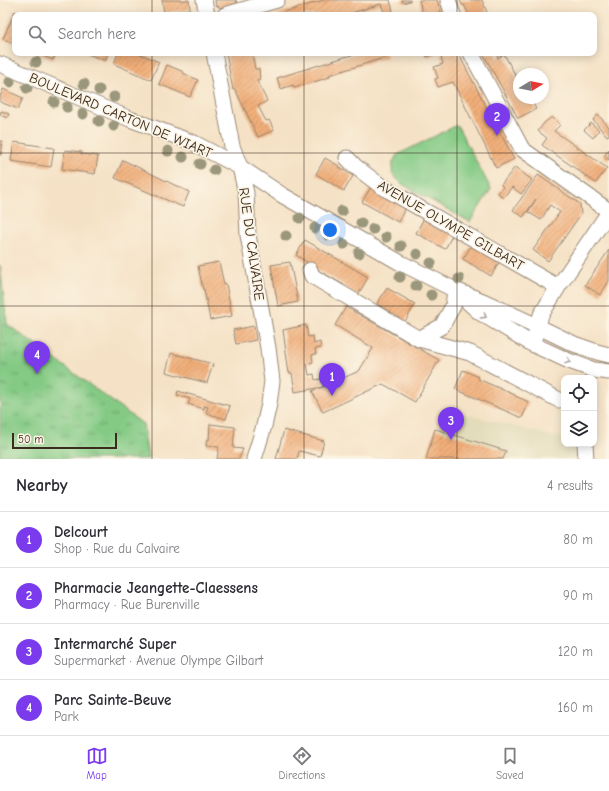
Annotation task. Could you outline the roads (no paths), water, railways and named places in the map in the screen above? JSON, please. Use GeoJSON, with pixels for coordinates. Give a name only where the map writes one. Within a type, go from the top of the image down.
{"type":"FeatureCollection","features":[{"type":"Feature","properties":{"kind":"street"},"geometry":{"type":"LineString","coordinates":[[204,0],[206,12]]}},
{"type":"Feature","properties":{"kind":"street"},"geometry":{"type":"LineString","coordinates":[[235,12],[277,0]]}},
{"type":"Feature","properties":{"kind":"street"},"geometry":{"type":"LineString","coordinates":[[448,0],[452,12]]}},
{"type":"Feature","properties":{"kind":"street","name":"RUE DU CALVAIRE"},"geometry":{"type":"LineString","coordinates":[[215,56],[232,146],[240,167],[246,193],[248,235],[267,341],[272,381],[264,426],[254,459]]}},
{"type":"Feature","properties":{"kind":"street"},"geometry":{"type":"LineString","coordinates":[[473,56],[522,150],[609,211],[541,315],[532,344]]}},
{"type":"Feature","properties":{"kind":"street","name":"BOULEVARD CARTON DE WIART"},"geometry":{"type":"LineString","coordinates":[[0,64],[130,119],[194,144],[240,167]]}},
{"type":"Feature","properties":{"kind":"street","name":"AVENUE OLYMPE GILBART"},"geometry":{"type":"LineString","coordinates":[[347,158],[356,167],[381,186],[558,287]]}},
{"type":"Feature","properties":{"kind":"street"},"geometry":{"type":"LineString","coordinates":[[240,167],[282,195],[394,259],[455,290],[485,302],[574,344],[609,355]]}},
{"type":"Feature","properties":{"kind":"street"},"geometry":{"type":"LineString","coordinates":[[310,270],[312,276],[419,339],[470,353],[559,400]]}},
{"type":"Feature","properties":{"kind":"street"},"geometry":{"type":"LineString","coordinates":[[419,339],[442,326],[453,306],[455,290]]}},
{"type":"Feature","properties":{"kind":"street"},"geometry":{"type":"LineString","coordinates":[[455,290],[478,312],[532,344],[593,374],[609,372]]}},
{"type":"Feature","properties":{"kind":"street"},"geometry":{"type":"LineString","coordinates":[[585,447],[586,459]]}},
{"type":"Feature","properties":{"kind":"place","name":"Pharmacie Jeangette-Claessens"},"geometry":{"type":"Point","coordinates":[497,136]}},
{"type":"Feature","properties":{"kind":"place","name":"Parc Sainte-Beuve"},"geometry":{"type":"Point","coordinates":[37,374]}},
{"type":"Feature","properties":{"kind":"place","name":"Delcourt"},"geometry":{"type":"Point","coordinates":[332,396]}},
{"type":"Feature","properties":{"kind":"place","name":"Intermarché Super"},"geometry":{"type":"Point","coordinates":[451,440]}}]}
